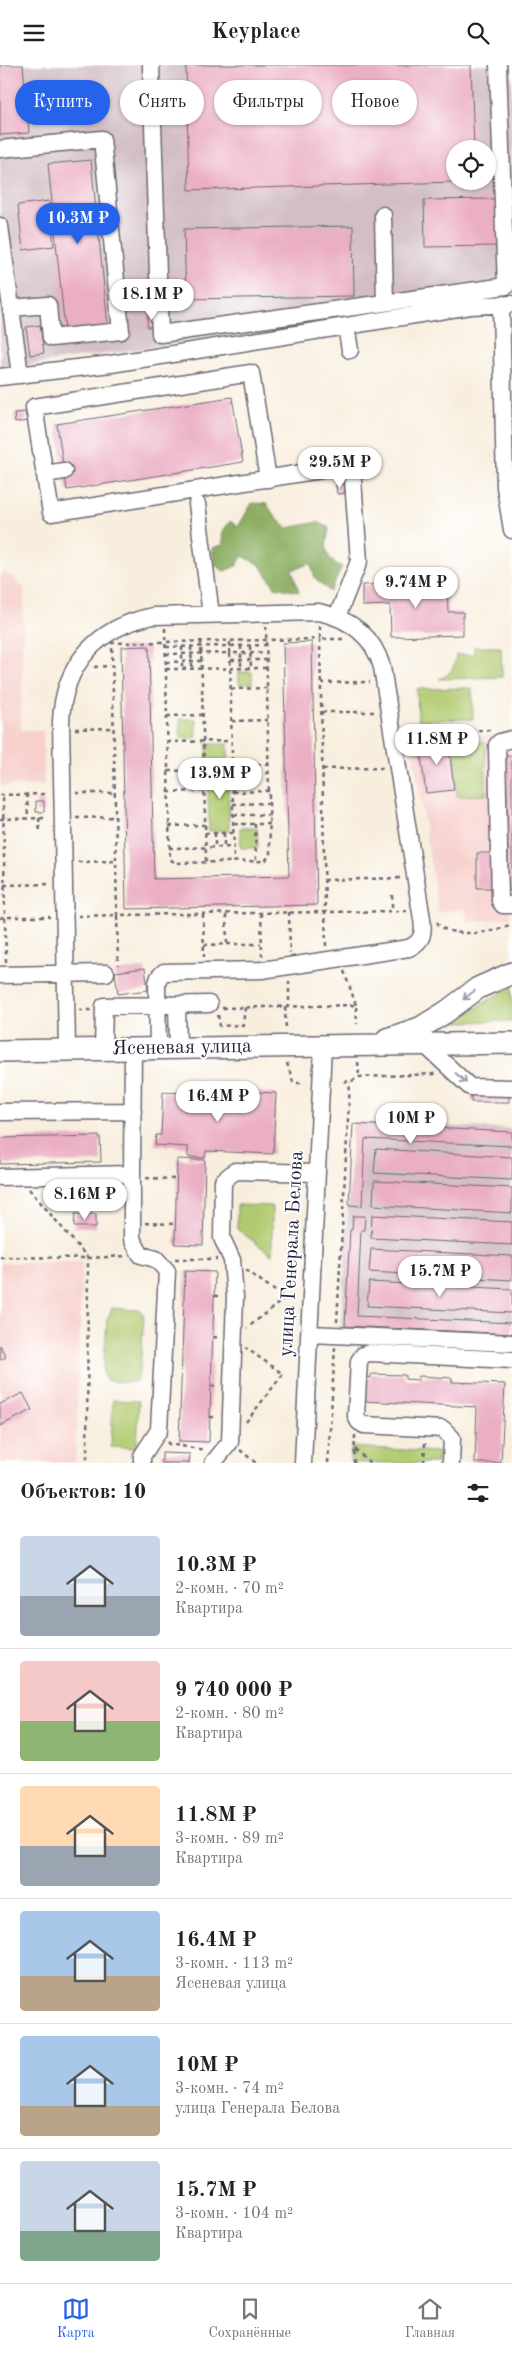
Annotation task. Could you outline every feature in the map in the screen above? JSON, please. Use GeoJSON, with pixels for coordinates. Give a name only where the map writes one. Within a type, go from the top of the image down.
{"type":"FeatureCollection","features":[{"type":"Feature","properties":{"kind":"main road","name":"Ясеневая улица"},"geometry":{"type":"LineString","coordinates":[[361,1052],[420,1028],[446,1012],[478,988],[512,973]]}},
{"type":"Feature","properties":{"kind":"main road","name":"Ясеневая улица"},"geometry":{"type":"LineString","coordinates":[[0,1051],[323,1046],[361,1052],[425,1045],[512,1043]]}},
{"type":"Feature","properties":{"kind":"street"},"geometry":{"type":"LineString","coordinates":[[151,65],[160,334],[506,286],[498,65]]}},
{"type":"Feature","properties":{"kind":"street"},"geometry":{"type":"LineString","coordinates":[[0,149],[102,139],[121,331],[52,338],[48,305],[10,308]]}},
{"type":"Feature","properties":{"kind":"street"},"geometry":{"type":"LineString","coordinates":[[383,215],[385,303]]}},
{"type":"Feature","properties":{"kind":"street"},"geometry":{"type":"LineString","coordinates":[[0,227],[20,375]]}},
{"type":"Feature","properties":{"kind":"street"},"geometry":{"type":"LineString","coordinates":[[0,377],[111,365],[470,306],[506,304],[505,490],[512,530]]}},
{"type":"Feature","properties":{"kind":"street"},"geometry":{"type":"LineString","coordinates":[[346,326],[350,350]]}},
{"type":"Feature","properties":{"kind":"street"},"geometry":{"type":"LineString","coordinates":[[268,479],[251,373],[34,407],[51,513],[268,479],[352,472],[359,561],[337,617]]}},
{"type":"Feature","properties":{"kind":"street"},"geometry":{"type":"LineString","coordinates":[[45,475],[64,471]]}},
{"type":"Feature","properties":{"kind":"street"},"geometry":{"type":"LineString","coordinates":[[198,504],[211,615]]}},
{"type":"Feature","properties":{"kind":"street"},"geometry":{"type":"LineString","coordinates":[[67,1049],[61,722],[63,700],[68,681],[78,663],[90,648],[118,627],[153,616],[319,612],[337,617],[357,628],[370,641],[379,657],[424,932],[419,941],[409,948],[333,957],[288,967],[262,970],[164,972],[158,980],[157,1005],[168,1048]]}},
{"type":"Feature","properties":{"kind":"street"},"geometry":{"type":"LineString","coordinates":[[507,734],[497,745],[500,901],[504,905],[512,905]]}},
{"type":"Feature","properties":{"kind":"street"},"geometry":{"type":"LineString","coordinates":[[0,975],[106,973]]}},
{"type":"Feature","properties":{"kind":"street"},"geometry":{"type":"LineString","coordinates":[[103,1049],[102,1010],[105,1006],[209,1004]]}},
{"type":"Feature","properties":{"kind":"street"},"geometry":{"type":"LineString","coordinates":[[168,1048],[177,1005]]}},
{"type":"Feature","properties":{"kind":"street"},"geometry":{"type":"LineString","coordinates":[[425,1045],[470,1087],[512,1088]]}},
{"type":"Feature","properties":{"kind":"street","name":"улица Генерала Белова"},"geometry":{"type":"LineString","coordinates":[[303,1463],[323,1046]]}},
{"type":"Feature","properties":{"kind":"street"},"geometry":{"type":"LineString","coordinates":[[133,1048],[132,1239],[141,1255],[156,1259],[167,1271],[159,1430],[142,1456],[142,1463]]}},
{"type":"Feature","properties":{"kind":"street"},"geometry":{"type":"LineString","coordinates":[[0,1112],[132,1111]]}},
{"type":"Feature","properties":{"kind":"street"},"geometry":{"type":"LineString","coordinates":[[217,1458],[230,1442],[235,1297],[232,1259],[222,1238],[222,1181],[234,1171],[317,1173]]}},
{"type":"Feature","properties":{"kind":"street"},"geometry":{"type":"LineString","coordinates":[[0,1177],[132,1176]]}},
{"type":"Feature","properties":{"kind":"street"},"geometry":{"type":"LineString","coordinates":[[310,1333],[512,1343]]}},
{"type":"Feature","properties":{"kind":"street"},"geometry":{"type":"LineString","coordinates":[[451,1463],[452,1438],[443,1429],[364,1425],[359,1423],[356,1416],[359,1361],[366,1354],[512,1360]]}},
{"type":"Feature","properties":{"kind":"path"},"geometry":{"type":"LineString","coordinates":[[320,625],[325,912],[333,957],[356,1005],[356,1024]]}},
{"type":"Feature","properties":{"kind":"path"},"geometry":{"type":"LineString","coordinates":[[257,626],[275,626]]}},
{"type":"Feature","properties":{"kind":"path"},"geometry":{"type":"LineString","coordinates":[[165,628],[170,859],[173,862],[234,862],[265,861],[270,858],[266,626]]}},
{"type":"Feature","properties":{"kind":"path"},"geometry":{"type":"LineString","coordinates":[[158,628],[174,628]]}},
{"type":"Feature","properties":{"kind":"path"},"geometry":{"type":"LineString","coordinates":[[112,643],[345,639],[350,636]]}},
{"type":"Feature","properties":{"kind":"path"},"geometry":{"type":"LineString","coordinates":[[106,647],[120,637]]}},
{"type":"Feature","properties":{"kind":"path"},"geometry":{"type":"LineString","coordinates":[[201,641],[206,862]]}},
{"type":"Feature","properties":{"kind":"path"},"geometry":{"type":"LineString","coordinates":[[230,641],[234,862]]}},
{"type":"Feature","properties":{"kind":"path"},"geometry":{"type":"LineString","coordinates":[[112,643],[117,915],[409,911]]}},
{"type":"Feature","properties":{"kind":"path"},"geometry":{"type":"LineString","coordinates":[[166,647],[267,645]]}},
{"type":"Feature","properties":{"kind":"path"},"geometry":{"type":"LineString","coordinates":[[241,646],[241,668]]}},
{"type":"Feature","properties":{"kind":"path"},"geometry":{"type":"LineString","coordinates":[[250,646],[250,668]]}},
{"type":"Feature","properties":{"kind":"path"},"geometry":{"type":"LineString","coordinates":[[182,647],[182,669]]}},
{"type":"Feature","properties":{"kind":"path"},"geometry":{"type":"LineString","coordinates":[[191,647],[192,669]]}},
{"type":"Feature","properties":{"kind":"path"},"geometry":{"type":"LineString","coordinates":[[166,654],[267,653]]}},
{"type":"Feature","properties":{"kind":"path"},"geometry":{"type":"LineString","coordinates":[[230,661],[267,660]]}},
{"type":"Feature","properties":{"kind":"path"},"geometry":{"type":"LineString","coordinates":[[166,662],[202,661]]}},
{"type":"Feature","properties":{"kind":"path"},"geometry":{"type":"LineString","coordinates":[[91,663],[89,667],[112,667]]}},
{"type":"Feature","properties":{"kind":"path"},"geometry":{"type":"LineString","coordinates":[[166,669],[267,668]]}},
{"type":"Feature","properties":{"kind":"path"},"geometry":{"type":"LineString","coordinates":[[321,683],[384,682]]}},
{"type":"Feature","properties":{"kind":"path"},"geometry":{"type":"LineString","coordinates":[[231,689],[267,688]]}},
{"type":"Feature","properties":{"kind":"path"},"geometry":{"type":"LineString","coordinates":[[321,713],[389,711]]}},
{"type":"Feature","properties":{"kind":"path"},"geometry":{"type":"LineString","coordinates":[[167,716],[203,715]]}},
{"type":"Feature","properties":{"kind":"path"},"geometry":{"type":"LineString","coordinates":[[232,721],[268,720]]}},
{"type":"Feature","properties":{"kind":"path"},"geometry":{"type":"LineString","coordinates":[[71,729],[114,728]]}},
{"type":"Feature","properties":{"kind":"path"},"geometry":{"type":"LineString","coordinates":[[406,732],[507,734]]}},
{"type":"Feature","properties":{"kind":"path"},"geometry":{"type":"LineString","coordinates":[[167,743],[232,741]]}},
{"type":"Feature","properties":{"kind":"path"},"geometry":{"type":"LineString","coordinates":[[232,765],[269,764]]}},
{"type":"Feature","properties":{"kind":"path"},"geometry":{"type":"LineString","coordinates":[[322,769],[386,768]]}},
{"type":"Feature","properties":{"kind":"path"},"geometry":{"type":"LineString","coordinates":[[168,771],[204,770]]}},
{"type":"Feature","properties":{"kind":"path"},"geometry":{"type":"LineString","coordinates":[[233,773],[269,773]]}},
{"type":"Feature","properties":{"kind":"path"},"geometry":{"type":"LineString","coordinates":[[168,792],[204,791]]}},
{"type":"Feature","properties":{"kind":"path"},"geometry":{"type":"LineString","coordinates":[[233,792],[269,791]]}},
{"type":"Feature","properties":{"kind":"path"},"geometry":{"type":"LineString","coordinates":[[27,794],[28,819]]}},
{"type":"Feature","properties":{"kind":"path"},"geometry":{"type":"LineString","coordinates":[[0,917],[5,917],[3,795]]}},
{"type":"Feature","properties":{"kind":"path"},"geometry":{"type":"LineString","coordinates":[[233,803],[270,803]]}},
{"type":"Feature","properties":{"kind":"path"},"geometry":{"type":"LineString","coordinates":[[233,815],[270,815]]}},
{"type":"Feature","properties":{"kind":"path"},"geometry":{"type":"LineString","coordinates":[[39,818],[40,834]]}},
{"type":"Feature","properties":{"kind":"path"},"geometry":{"type":"LineString","coordinates":[[255,824],[256,861]]}},
{"type":"Feature","properties":{"kind":"path"},"geometry":{"type":"LineString","coordinates":[[234,825],[270,824]]}},
{"type":"Feature","properties":{"kind":"path"},"geometry":{"type":"LineString","coordinates":[[169,825],[205,825]]}},
{"type":"Feature","properties":{"kind":"path"},"geometry":{"type":"LineString","coordinates":[[205,833],[234,833]]}},
{"type":"Feature","properties":{"kind":"path"},"geometry":{"type":"LineString","coordinates":[[215,833],[215,848]]}},
{"type":"Feature","properties":{"kind":"path"},"geometry":{"type":"LineString","coordinates":[[224,833],[224,848]]}},
{"type":"Feature","properties":{"kind":"path"},"geometry":{"type":"LineString","coordinates":[[169,848],[234,847]]}},
{"type":"Feature","properties":{"kind":"path"},"geometry":{"type":"LineString","coordinates":[[74,862],[116,861]]}},
{"type":"Feature","properties":{"kind":"path"},"geometry":{"type":"LineString","coordinates":[[324,880],[404,879]]}},
{"type":"Feature","properties":{"kind":"path"},"geometry":{"type":"LineString","coordinates":[[4,885],[51,884]]}},
{"type":"Feature","properties":{"kind":"path"},"geometry":{"type":"LineString","coordinates":[[392,895],[392,911]]}},
{"type":"Feature","properties":{"kind":"path"},"geometry":{"type":"LineString","coordinates":[[75,910],[75,916]]}},
{"type":"Feature","properties":{"kind":"path"},"geometry":{"type":"LineString","coordinates":[[261,913],[262,970]]}},
{"type":"Feature","properties":{"kind":"path"},"geometry":{"type":"LineString","coordinates":[[289,913],[289,1007]]}},
{"type":"Feature","properties":{"kind":"path"},"geometry":{"type":"LineString","coordinates":[[203,914],[204,971]]}},
{"type":"Feature","properties":{"kind":"path"},"geometry":{"type":"LineString","coordinates":[[226,914],[227,944]]}},
{"type":"Feature","properties":{"kind":"path"},"geometry":{"type":"LineString","coordinates":[[436,917],[440,927],[454,933],[502,929],[512,923]]}},
{"type":"Feature","properties":{"kind":"path"},"geometry":{"type":"LineString","coordinates":[[204,945],[262,944]]}},
{"type":"Feature","properties":{"kind":"path"},"geometry":{"type":"LineString","coordinates":[[245,1007],[243,1025],[219,1025],[218,1008],[245,1007],[289,1007],[356,1005]]}},
{"type":"Feature","properties":{"kind":"path"},"geometry":{"type":"LineString","coordinates":[[66,1010],[102,1010]]}},
{"type":"Feature","properties":{"kind":"path"},"geometry":{"type":"LineString","coordinates":[[359,1077],[361,1052]]}},
{"type":"Feature","properties":{"kind":"path"},"geometry":{"type":"LineString","coordinates":[[344,1081],[350,1082],[359,1077],[455,1073]]}},
{"type":"Feature","properties":{"kind":"path"},"geometry":{"type":"LineString","coordinates":[[293,1082],[305,1084]]}},
{"type":"Feature","properties":{"kind":"path"},"geometry":{"type":"LineString","coordinates":[[328,1463],[350,1082]]}},
{"type":"Feature","properties":{"kind":"path"},"geometry":{"type":"LineString","coordinates":[[132,1176],[177,1179]]}},
{"type":"Feature","properties":{"kind":"path"},"geometry":{"type":"LineString","coordinates":[[18,1177],[88,1258],[87,1463]]}},
{"type":"Feature","properties":{"kind":"path"},"geometry":{"type":"LineString","coordinates":[[132,1222],[176,1224]]}},
{"type":"Feature","properties":{"kind":"path"},"geometry":{"type":"LineString","coordinates":[[0,1257],[88,1258],[141,1255]]}},
{"type":"Feature","properties":{"kind":"path"},"geometry":{"type":"LineString","coordinates":[[354,1463],[356,1416]]}},
{"type":"Feature","properties":{"kind":"path"},"geometry":{"type":"LineString","coordinates":[[424,1463],[426,1429]]}},
{"type":"Feature","properties":{"kind":"path"},"geometry":{"type":"LineString","coordinates":[[159,1430],[169,1444],[217,1458]]}},
{"type":"Feature","properties":{"kind":"path"},"geometry":{"type":"LineString","coordinates":[[354,1448],[360,1456],[370,1463]]}},
{"type":"Feature","properties":{"kind":"shaded area"},"geometry":{"type":"Polygon","coordinates":[[[0,65],[512,65],[512,295],[0,369],[0,65]]]}},
{"type":"Feature","properties":{"kind":"shaded area"},"geometry":{"type":"Polygon","coordinates":[[[0,572],[13,577],[24,589],[21,730],[43,731],[44,785],[0,786],[0,572]]]}},
{"type":"Feature","properties":{"kind":"shaded area"},"geometry":{"type":"Polygon","coordinates":[[[503,735],[504,748],[512,748],[512,891],[509,891],[510,917],[468,922],[465,909],[438,912],[411,737],[503,735]]]}},
{"type":"Feature","properties":{"kind":"shaded area"},"geometry":{"type":"Polygon","coordinates":[[[353,1122],[512,1129],[512,1335],[341,1327],[353,1122]]]}},
{"type":"Feature","properties":{"kind":"shaded area"},"geometry":{"type":"Polygon","coordinates":[[[82,1262],[75,1463],[0,1463],[0,1263],[82,1262]]]}},
{"type":"Feature","properties":{"kind":"green space"},"geometry":{"type":"Polygon","coordinates":[[[252,503],[267,504],[273,514],[288,528],[318,522],[329,528],[328,555],[342,567],[330,592],[315,578],[311,563],[292,570],[299,592],[275,587],[259,564],[242,556],[237,566],[224,571],[214,564],[212,548],[223,545],[222,533],[230,521],[238,527],[252,503]]]}},
{"type":"Feature","properties":{"kind":"green space"},"geometry":{"type":"Polygon","coordinates":[[[474,647],[501,647],[502,677],[439,679],[452,670],[456,655],[474,655],[474,647]]]}},
{"type":"Feature","properties":{"kind":"green space"},"geometry":{"type":"Polygon","coordinates":[[[239,672],[252,672],[252,684],[239,684],[239,672]]]}},
{"type":"Feature","properties":{"kind":"green space"},"geometry":{"type":"Polygon","coordinates":[[[472,688],[473,719],[418,720],[417,689],[472,688]]]}},
{"type":"Feature","properties":{"kind":"green space"},"geometry":{"type":"Polygon","coordinates":[[[180,719],[196,719],[196,738],[180,738],[180,719]]]}},
{"type":"Feature","properties":{"kind":"green space"},"geometry":{"type":"Polygon","coordinates":[[[455,742],[485,742],[486,795],[457,796],[455,742]]]}},
{"type":"Feature","properties":{"kind":"green space"},"geometry":{"type":"Polygon","coordinates":[[[207,744],[228,744],[229,831],[209,831],[207,744]]]}},
{"type":"Feature","properties":{"kind":"green space"},"geometry":{"type":"Polygon","coordinates":[[[240,828],[257,828],[258,848],[241,848],[240,828]]]}},
{"type":"Feature","properties":{"kind":"green space"},"geometry":{"type":"Polygon","coordinates":[[[512,986],[512,1021],[453,1022],[512,986]]]}},
{"type":"Feature","properties":{"kind":"green space"},"geometry":{"type":"Polygon","coordinates":[[[237,1205],[272,1206],[272,1255],[237,1229],[237,1205]]]}},
{"type":"Feature","properties":{"kind":"green space"},"geometry":{"type":"Polygon","coordinates":[[[112,1308],[138,1310],[141,1311],[144,1317],[140,1370],[135,1382],[109,1381],[106,1380],[103,1374],[107,1320],[112,1308]]]}},
{"type":"Feature","properties":{"kind":"green space"},"geometry":{"type":"Polygon","coordinates":[[[113,1400],[139,1401],[137,1448],[111,1447],[113,1400]]]}},
{"type":"Feature","properties":{"kind":"green space"},"geometry":{"type":"Polygon","coordinates":[[[351,1447],[438,1452],[437,1463],[351,1463],[351,1447]]]}},
{"type":"Feature","properties":{"kind":"building"},"geometry":{"type":"Polygon","coordinates":[[[0,65],[23,65],[24,80],[15,80],[15,125],[28,125],[29,133],[0,135],[0,65]]]}},
{"type":"Feature","properties":{"kind":"building"},"geometry":{"type":"Polygon","coordinates":[[[186,65],[471,65],[474,140],[446,140],[446,182],[189,190],[187,125],[204,125],[204,80],[186,80],[186,65]]]}},
{"type":"Feature","properties":{"kind":"building"},"geometry":{"type":"Polygon","coordinates":[[[91,160],[108,326],[65,330],[48,164],[91,160]]]}},
{"type":"Feature","properties":{"kind":"building"},"geometry":{"type":"Polygon","coordinates":[[[497,199],[498,246],[425,247],[424,200],[497,199]]]}},
{"type":"Feature","properties":{"kind":"building"},"geometry":{"type":"Polygon","coordinates":[[[49,201],[54,246],[23,250],[18,205],[49,201]]]}},
{"type":"Feature","properties":{"kind":"building"},"geometry":{"type":"Polygon","coordinates":[[[353,226],[354,296],[186,299],[184,229],[353,226]]]}},
{"type":"Feature","properties":{"kind":"building"},"geometry":{"type":"Polygon","coordinates":[[[148,314],[158,315],[157,327],[147,327],[148,314]]]}},
{"type":"Feature","properties":{"kind":"building"},"geometry":{"type":"Polygon","coordinates":[[[40,325],[44,353],[30,355],[26,327],[40,325]]]}},
{"type":"Feature","properties":{"kind":"building"},"geometry":{"type":"Polygon","coordinates":[[[232,397],[243,462],[67,490],[57,424],[232,397]]]}},
{"type":"Feature","properties":{"kind":"building"},"geometry":{"type":"Polygon","coordinates":[[[25,412],[27,421],[15,423],[14,413],[25,412]]]}},
{"type":"Feature","properties":{"kind":"building"},"geometry":{"type":"Polygon","coordinates":[[[344,484],[345,493],[337,494],[336,485],[344,484]]]}},
{"type":"Feature","properties":{"kind":"building"},"geometry":{"type":"Polygon","coordinates":[[[447,583],[448,612],[463,612],[463,635],[391,637],[390,605],[362,606],[362,585],[447,583]]]}},
{"type":"Feature","properties":{"kind":"building"},"geometry":{"type":"Polygon","coordinates":[[[312,642],[317,905],[126,909],[121,647],[149,646],[154,879],[289,876],[283,643],[312,642]]]}},
{"type":"Feature","properties":{"kind":"building"},"geometry":{"type":"Polygon","coordinates":[[[448,739],[454,790],[426,793],[419,742],[448,739]]]}},
{"type":"Feature","properties":{"kind":"building"},"geometry":{"type":"Polygon","coordinates":[[[506,756],[512,756],[512,891],[509,891],[506,756]]]}},
{"type":"Feature","properties":{"kind":"building"},"geometry":{"type":"Polygon","coordinates":[[[36,801],[44,801],[44,812],[36,812],[36,801]]]}},
{"type":"Feature","properties":{"kind":"building"},"geometry":{"type":"Polygon","coordinates":[[[477,853],[493,853],[493,888],[477,888],[477,853]]]}},
{"type":"Feature","properties":{"kind":"building"},"geometry":{"type":"Polygon","coordinates":[[[145,968],[148,990],[118,994],[115,972],[145,968]]]}},
{"type":"Feature","properties":{"kind":"building"},"geometry":{"type":"Polygon","coordinates":[[[471,1083],[509,1083],[509,1102],[471,1102],[471,1083]]]}},
{"type":"Feature","properties":{"kind":"building"},"geometry":{"type":"Polygon","coordinates":[[[163,1092],[251,1096],[251,1092],[276,1093],[273,1154],[206,1151],[205,1158],[188,1157],[188,1147],[155,1145],[156,1135],[161,1135],[163,1092]]]}},
{"type":"Feature","properties":{"kind":"building"},"geometry":{"type":"Polygon","coordinates":[[[353,1124],[512,1132],[512,1146],[365,1139],[362,1206],[349,1205],[353,1124]]]}},
{"type":"Feature","properties":{"kind":"building"},"geometry":{"type":"Polygon","coordinates":[[[100,1136],[101,1162],[0,1164],[0,1138],[100,1136]]]}},
{"type":"Feature","properties":{"kind":"building"},"geometry":{"type":"Polygon","coordinates":[[[376,1149],[512,1157],[512,1180],[374,1173],[376,1149]]]}},
{"type":"Feature","properties":{"kind":"building"},"geometry":{"type":"Polygon","coordinates":[[[177,1159],[205,1160],[203,1245],[175,1244],[177,1159]]]}},
{"type":"Feature","properties":{"kind":"building"},"geometry":{"type":"Polygon","coordinates":[[[374,1181],[512,1188],[512,1213],[373,1205],[374,1181]]]}},
{"type":"Feature","properties":{"kind":"building"},"geometry":{"type":"Polygon","coordinates":[[[75,1214],[96,1214],[96,1227],[74,1227],[75,1214]]]}},
{"type":"Feature","properties":{"kind":"building"},"geometry":{"type":"Polygon","coordinates":[[[372,1215],[512,1222],[512,1245],[371,1238],[372,1215]]]}},
{"type":"Feature","properties":{"kind":"building"},"geometry":{"type":"Polygon","coordinates":[[[353,1216],[365,1216],[364,1230],[361,1230],[357,1316],[512,1323],[512,1334],[345,1326],[350,1230],[352,1230],[353,1216]]]}},
{"type":"Feature","properties":{"kind":"building"},"geometry":{"type":"Polygon","coordinates":[[[371,1249],[512,1256],[512,1280],[369,1272],[371,1249]]]}},
{"type":"Feature","properties":{"kind":"building"},"geometry":{"type":"Polygon","coordinates":[[[185,1271],[215,1272],[209,1442],[179,1441],[185,1271]]]}},
{"type":"Feature","properties":{"kind":"building"},"geometry":{"type":"Polygon","coordinates":[[[369,1282],[512,1289],[512,1313],[367,1306],[369,1282]]]}},
{"type":"Feature","properties":{"kind":"building"},"geometry":{"type":"Polygon","coordinates":[[[0,1345],[6,1357],[0,1360],[0,1345]]]}},
{"type":"Feature","properties":{"kind":"building"},"geometry":{"type":"Polygon","coordinates":[[[371,1374],[405,1375],[405,1379],[418,1380],[419,1376],[452,1378],[452,1382],[505,1384],[501,1463],[475,1463],[477,1407],[363,1401],[364,1377],[371,1378],[371,1374]]]}},
{"type":"Feature","properties":{"kind":"building"},"geometry":{"type":"Polygon","coordinates":[[[23,1393],[32,1410],[0,1426],[0,1404],[23,1393]]]}},
{"type":"Feature","properties":{"kind":"building"},"geometry":{"type":"Polygon","coordinates":[[[162,1453],[190,1454],[189,1463],[162,1463],[162,1453]]]}}]}
